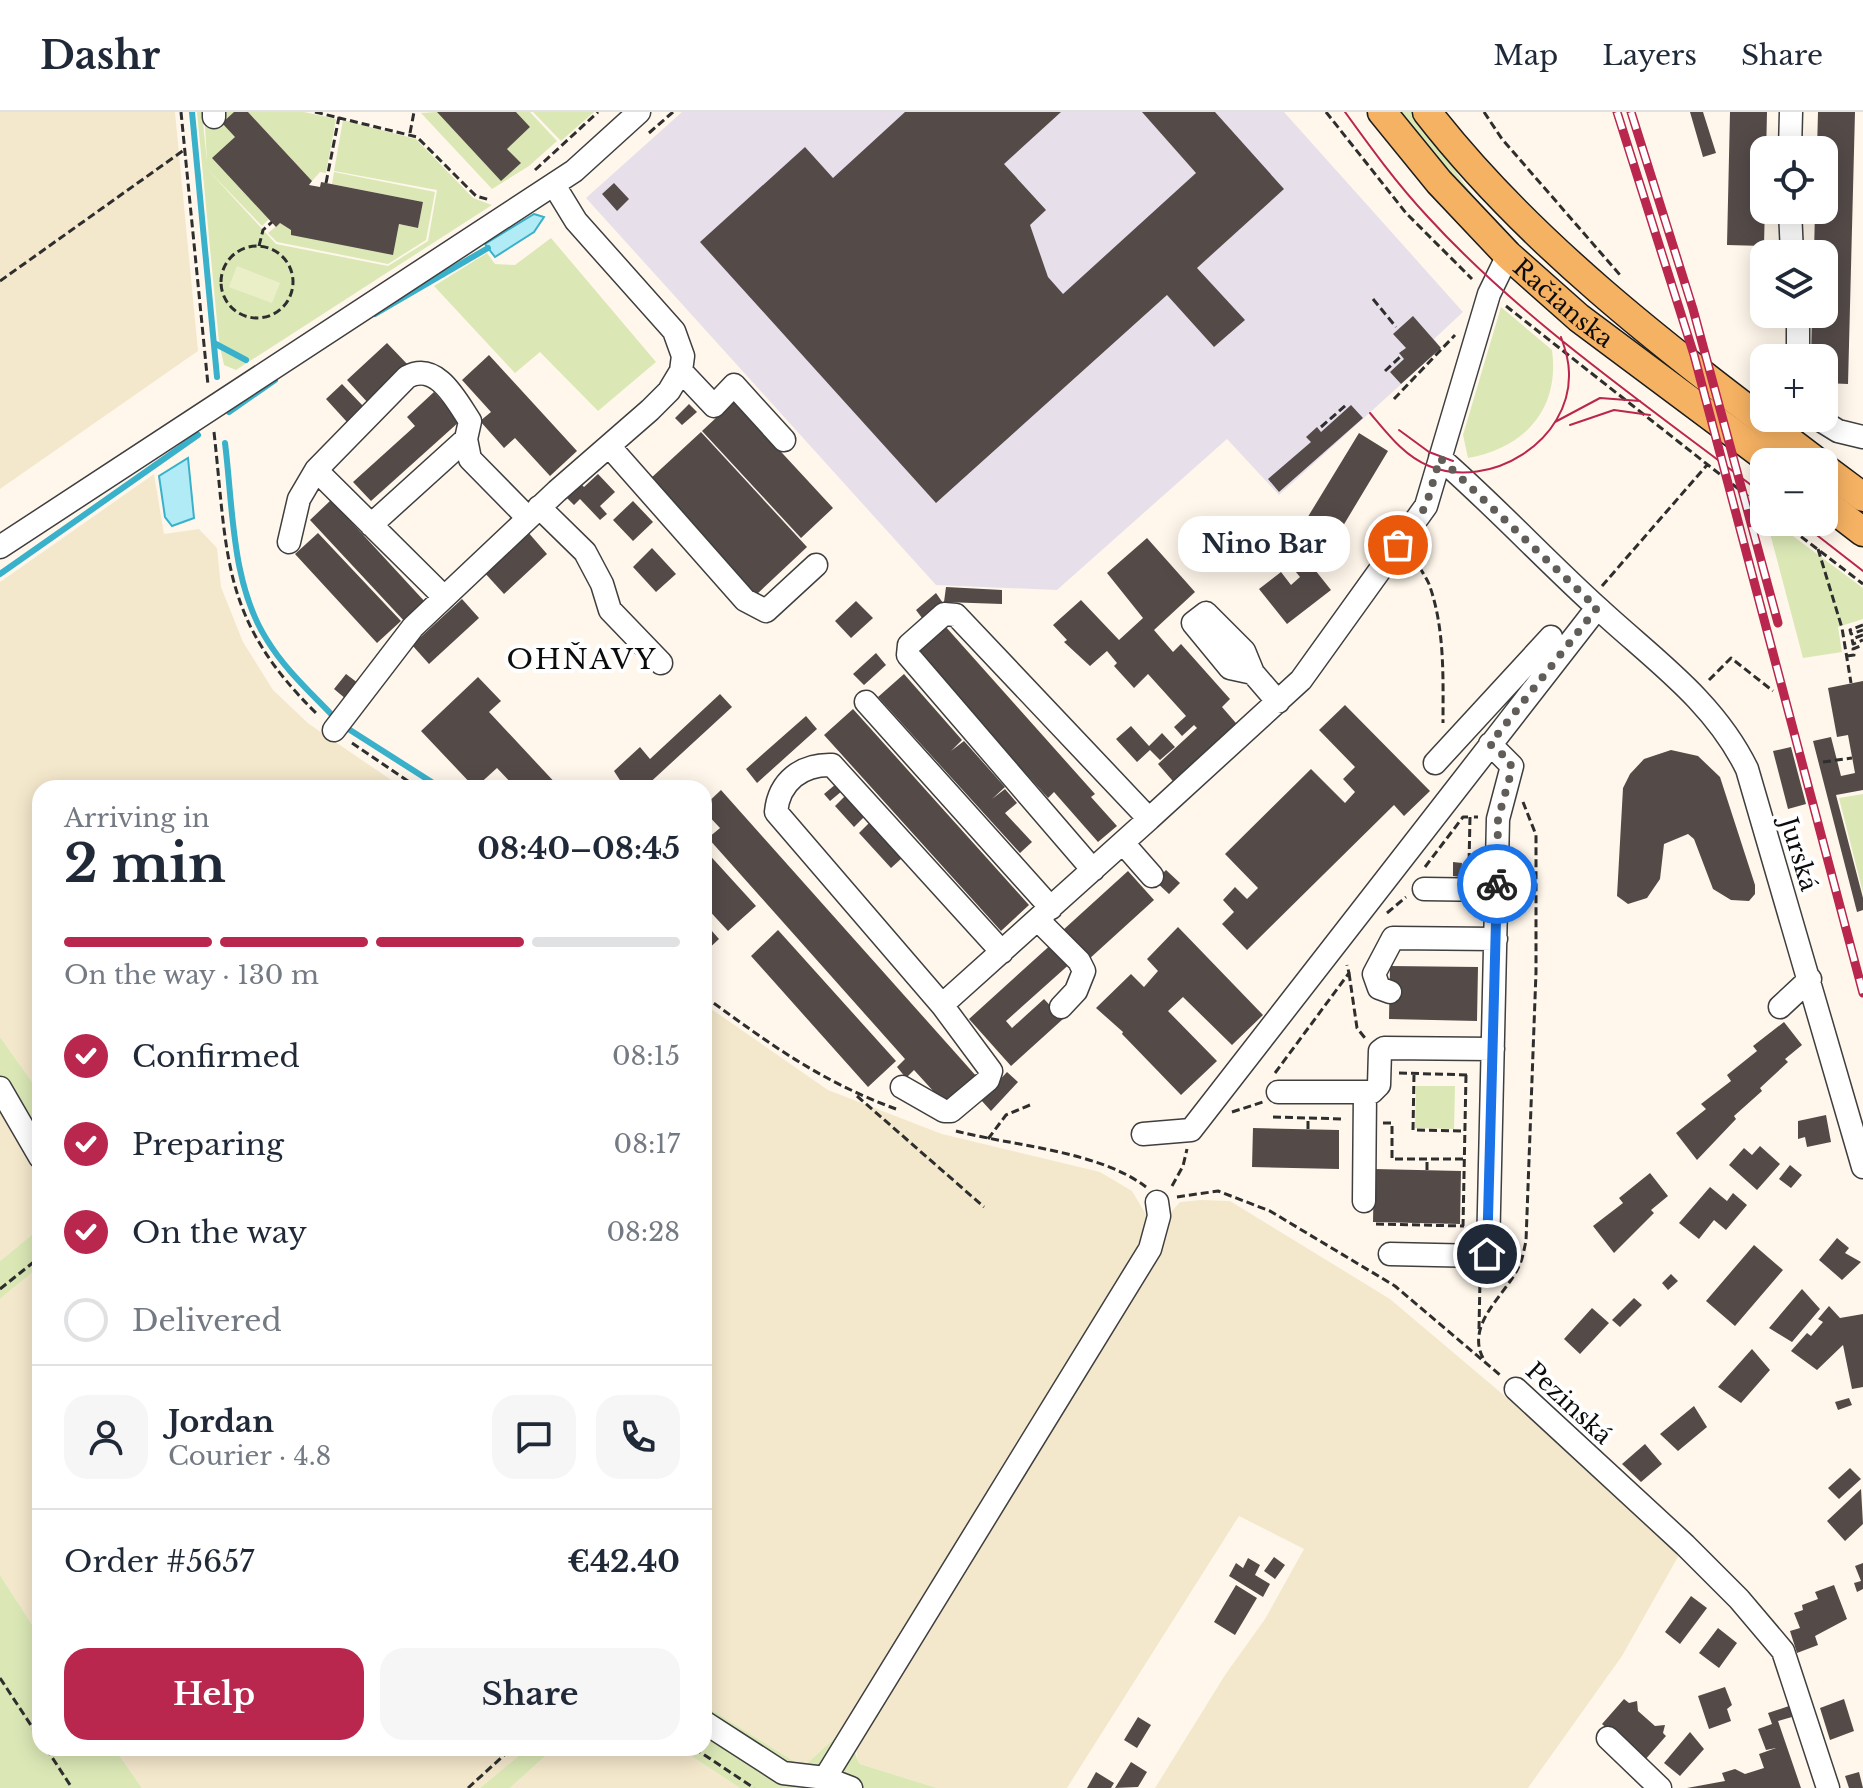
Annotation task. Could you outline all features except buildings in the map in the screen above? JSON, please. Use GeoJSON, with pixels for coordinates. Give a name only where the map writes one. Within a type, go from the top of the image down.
{"type":"FeatureCollection","features":[{"type":"Feature","properties":{"kind":"main road","name":"Račianska"},"geometry":{"type":"LineString","coordinates":[[1382,112],[1439,182],[1508,255],[1579,318],[1753,448]]}},
{"type":"Feature","properties":{"kind":"main road","name":"Račianska"},"geometry":{"type":"LineString","coordinates":[[1427,112],[1464,160],[1615,303],[1799,448]]}},
{"type":"Feature","properties":{"kind":"main road"},"geometry":{"type":"LineString","coordinates":[[1498,193],[1508,255],[1545,238]]}},
{"type":"Feature","properties":{"kind":"main road"},"geometry":{"type":"LineString","coordinates":[[1838,478],[1863,497]]}},
{"type":"Feature","properties":{"kind":"main road"},"geometry":{"type":"LineString","coordinates":[[1838,513],[1863,532]]}},
{"type":"Feature","properties":{"kind":"street"},"geometry":{"type":"LineString","coordinates":[[0,547],[210,406],[554,185],[574,171],[639,112]]}},
{"type":"Feature","properties":{"kind":"street"},"geometry":{"type":"LineString","coordinates":[[1790,136],[1791,112]]}},
{"type":"Feature","properties":{"kind":"street"},"geometry":{"type":"LineString","coordinates":[[334,730],[388,656],[444,597],[660,401],[681,371],[682,351],[674,331],[576,221],[554,185]]}},
{"type":"Feature","properties":{"kind":"street"},"geometry":{"type":"LineString","coordinates":[[942,1005],[1278,702],[1312,667],[1426,506],[1489,294],[1508,255]]}},
{"type":"Feature","properties":{"kind":"street"},"geometry":{"type":"LineString","coordinates":[[681,371],[714,406],[734,385],[784,440]]}},
{"type":"Feature","properties":{"kind":"street"},"geometry":{"type":"LineString","coordinates":[[289,542],[299,499],[316,470],[413,374],[442,380],[470,421],[466,439],[470,459],[585,552],[602,584],[610,610],[661,663]]}},
{"type":"Feature","properties":{"kind":"street"},"geometry":{"type":"LineString","coordinates":[[1838,431],[1863,437]]}},
{"type":"Feature","properties":{"kind":"street"},"geometry":{"type":"LineString","coordinates":[[371,525],[466,439]]}},
{"type":"Feature","properties":{"kind":"street"},"geometry":{"type":"LineString","coordinates":[[609,446],[745,600],[761,611],[766,611],[816,565]]}},
{"type":"Feature","properties":{"kind":"street","name":"Jurská"},"geometry":{"type":"LineString","coordinates":[[1440,458],[1695,695],[1720,723],[1747,769],[1863,1167]]}},
{"type":"Feature","properties":{"kind":"street"},"geometry":{"type":"LineString","coordinates":[[316,470],[444,597]]}},
{"type":"Feature","properties":{"kind":"street"},"geometry":{"type":"LineString","coordinates":[[1143,1134],[1196,1123],[1490,744],[1594,604]]}},
{"type":"Feature","properties":{"kind":"street"},"geometry":{"type":"LineString","coordinates":[[1093,870],[908,655],[909,645],[944,614],[956,615],[1149,819]]}},
{"type":"Feature","properties":{"kind":"street"},"geometry":{"type":"LineString","coordinates":[[1441,757],[1551,637]]}},
{"type":"Feature","properties":{"kind":"street"},"geometry":{"type":"LineString","coordinates":[[1253,673],[1278,702]]}},
{"type":"Feature","properties":{"kind":"street"},"geometry":{"type":"LineString","coordinates":[[866,702],[1045,914],[1079,961],[1084,971],[1076,991],[1061,1007]]}},
{"type":"Feature","properties":{"kind":"street"},"geometry":{"type":"LineString","coordinates":[[1390,1254],[1487,1254],[1486,1049],[1496,939],[1490,890],[1498,819],[1509,783],[1511,763],[1490,744]]}},
{"type":"Feature","properties":{"kind":"street"},"geometry":{"type":"LineString","coordinates":[[902,1087],[948,1112],[988,1080],[991,1071],[989,1064],[942,1005],[776,812],[778,793],[800,771],[816,764],[832,765],[1002,952]]}},
{"type":"Feature","properties":{"kind":"street"},"geometry":{"type":"LineString","coordinates":[[1123,843],[1152,876]]}},
{"type":"Feature","properties":{"kind":"street"},"geometry":{"type":"LineString","coordinates":[[1424,889],[1490,890]]}},
{"type":"Feature","properties":{"kind":"street"},"geometry":{"type":"LineString","coordinates":[[1390,992],[1379,988],[1374,974],[1393,938],[1496,939]]}},
{"type":"Feature","properties":{"kind":"street"},"geometry":{"type":"LineString","coordinates":[[1780,1007],[1810,979]]}},
{"type":"Feature","properties":{"kind":"street"},"geometry":{"type":"LineString","coordinates":[[1278,1092],[1372,1092],[1379,1085],[1384,1048],[1486,1049]]}},
{"type":"Feature","properties":{"kind":"street"},"geometry":{"type":"LineString","coordinates":[[0,1088],[32,1143]]}},
{"type":"Feature","properties":{"kind":"street"},"geometry":{"type":"LineString","coordinates":[[1361,1093],[1365,1124],[1364,1201]]}},
{"type":"Feature","properties":{"kind":"street"},"geometry":{"type":"LineString","coordinates":[[825,1778],[1150,1249],[1161,1200]]}},
{"type":"Feature","properties":{"kind":"street","name":"Pezinská"},"geometry":{"type":"LineString","coordinates":[[1516,1389],[1685,1545],[1739,1599],[1783,1651],[1828,1788]]}},
{"type":"Feature","properties":{"kind":"street"},"geometry":{"type":"LineString","coordinates":[[712,1727],[783,1773],[825,1778],[851,1788]]}},
{"type":"Feature","properties":{"kind":"street"},"geometry":{"type":"LineString","coordinates":[[1608,1738],[1660,1788]]}},
{"type":"Feature","properties":{"kind":"path"},"geometry":{"type":"LineString","coordinates":[[181,112],[210,406],[232,583],[248,627],[284,680],[334,730],[406,780]]}},
{"type":"Feature","properties":{"kind":"path"},"geometry":{"type":"LineString","coordinates":[[315,112],[410,133],[436,153],[476,196],[495,200]]}},
{"type":"Feature","properties":{"kind":"path"},"geometry":{"type":"LineString","coordinates":[[410,133],[414,112]]}},
{"type":"Feature","properties":{"kind":"path"},"geometry":{"type":"LineString","coordinates":[[532,174],[598,112]]}},
{"type":"Feature","properties":{"kind":"path"},"geometry":{"type":"LineString","coordinates":[[1326,112],[1406,213],[1459,269],[1750,498]]}},
{"type":"Feature","properties":{"kind":"path"},"geometry":{"type":"LineString","coordinates":[[1484,112],[1502,139],[1625,281]]}},
{"type":"Feature","properties":{"kind":"path"},"geometry":{"type":"LineString","coordinates":[[326,183],[339,117]]}},
{"type":"Feature","properties":{"kind":"path"},"geometry":{"type":"LineString","coordinates":[[0,281],[184,150]]}},
{"type":"Feature","properties":{"kind":"path"},"geometry":{"type":"LineString","coordinates":[[259,247],[263,230],[272,222]]}},
{"type":"Feature","properties":{"kind":"path"},"geometry":{"type":"LineString","coordinates":[[259,247],[272,249],[286,262],[293,279],[292,291],[280,310],[271,315],[248,317],[238,313],[224,296],[222,274],[237,252],[259,247]]}},
{"type":"Feature","properties":{"kind":"path"},"geometry":{"type":"LineString","coordinates":[[1459,269],[1464,264]]}},
{"type":"Feature","properties":{"kind":"path"},"geometry":{"type":"LineString","coordinates":[[1373,299],[1396,327]]}},
{"type":"Feature","properties":{"kind":"path"},"geometry":{"type":"LineString","coordinates":[[1394,399],[1459,330]]}},
{"type":"Feature","properties":{"kind":"path"},"geometry":{"type":"LineString","coordinates":[[1385,371],[1400,357]]}},
{"type":"Feature","properties":{"kind":"path"},"geometry":{"type":"LineString","coordinates":[[1321,427],[1346,405]]}},
{"type":"Feature","properties":{"kind":"path"},"geometry":{"type":"LineString","coordinates":[[1594,604],[1707,465]]}},
{"type":"Feature","properties":{"kind":"path"},"geometry":{"type":"LineString","coordinates":[[1415,521],[1415,559],[1428,581],[1441,649],[1441,757]]}},
{"type":"Feature","properties":{"kind":"path"},"geometry":{"type":"LineString","coordinates":[[1801,536],[1863,584]]}},
{"type":"Feature","properties":{"kind":"path"},"geometry":{"type":"LineString","coordinates":[[1818,549],[1842,628],[1851,683]]}},
{"type":"Feature","properties":{"kind":"path"},"geometry":{"type":"LineString","coordinates":[[1846,656],[1854,655],[1853,649],[1863,635]]}},
{"type":"Feature","properties":{"kind":"path"},"geometry":{"type":"LineString","coordinates":[[1695,695],[1731,658],[1773,691]]}},
{"type":"Feature","properties":{"kind":"path"},"geometry":{"type":"LineString","coordinates":[[1823,762],[1852,758]]}},
{"type":"Feature","properties":{"kind":"path"},"geometry":{"type":"LineString","coordinates":[[1479,1333],[1495,1299],[1520,1264],[1526,1241],[1536,972],[1536,835],[1526,805],[1509,783]]}},
{"type":"Feature","properties":{"kind":"path"},"geometry":{"type":"LineString","coordinates":[[1487,817],[1470,817],[1469,865],[1483,866],[1490,890]]}},
{"type":"Feature","properties":{"kind":"path"},"geometry":{"type":"LineString","coordinates":[[1349,973],[1357,1028],[1380,1063],[1414,1074],[1479,1075],[1486,1049]]}},
{"type":"Feature","properties":{"kind":"path"},"geometry":{"type":"LineString","coordinates":[[1414,1074],[1413,1130],[1464,1131]]}},
{"type":"Feature","properties":{"kind":"path"},"geometry":{"type":"LineString","coordinates":[[1463,1226],[1466,1075]]}},
{"type":"Feature","properties":{"kind":"path"},"geometry":{"type":"LineString","coordinates":[[1161,1200],[1183,1166],[1196,1123],[1271,1099],[1278,1092]]}},
{"type":"Feature","properties":{"kind":"path"},"geometry":{"type":"LineString","coordinates":[[854,1093],[984,1207]]}},
{"type":"Feature","properties":{"kind":"path"},"geometry":{"type":"LineString","coordinates":[[1273,1117],[1350,1119],[1351,1101],[1361,1093]]}},
{"type":"Feature","properties":{"kind":"path"},"geometry":{"type":"LineString","coordinates":[[988,1139],[1006,1115],[1030,1105]]}},
{"type":"Feature","properties":{"kind":"path"},"geometry":{"type":"LineString","coordinates":[[1308,1118],[1308,1129]]}},
{"type":"Feature","properties":{"kind":"path"},"geometry":{"type":"LineString","coordinates":[[1365,1124],[1392,1123],[1392,1159],[1464,1159]]}},
{"type":"Feature","properties":{"kind":"path"},"geometry":{"type":"LineString","coordinates":[[1427,1159],[1427,1170]]}},
{"type":"Feature","properties":{"kind":"path","name":"Pezinská"},"geometry":{"type":"LineString","coordinates":[[1161,1200],[1218,1191],[1270,1211],[1395,1286],[1516,1389]]}},
{"type":"Feature","properties":{"kind":"path"},"geometry":{"type":"LineString","coordinates":[[1376,1224],[1476,1226]]}},
{"type":"Feature","properties":{"kind":"path"},"geometry":{"type":"LineString","coordinates":[[0,1289],[32,1263]]}},
{"type":"Feature","properties":{"kind":"path"},"geometry":{"type":"LineString","coordinates":[[1480,1279],[1480,1352],[1485,1362]]}},
{"type":"Feature","properties":{"kind":"path"},"geometry":{"type":"LineString","coordinates":[[0,1678],[32,1727]]}},
{"type":"Feature","properties":{"kind":"path"},"geometry":{"type":"LineString","coordinates":[[51,1756],[72,1788]]}},
{"type":"Feature","properties":{"kind":"path"},"geometry":{"type":"LineString","coordinates":[[468,1788],[503,1756]]}},
{"type":"Feature","properties":{"kind":"path"},"geometry":{"type":"LineString","coordinates":[[706,1756],[754,1788]]}},
{"type":"Feature","properties":{"kind":"shaded area"},"geometry":{"type":"Polygon","coordinates":[[[0,112],[175,112],[198,351],[0,489],[0,112]]]}},
{"type":"Feature","properties":{"kind":"shaded area"},"geometry":{"type":"Polygon","coordinates":[[[682,112],[1284,112],[1463,312],[1434,339],[1441,348],[1279,495],[1227,439],[1057,590],[936,585],[586,198],[682,112]]]}},
{"type":"Feature","properties":{"kind":"shaded area"},"geometry":{"type":"Polygon","coordinates":[[[154,474],[164,534],[199,529],[217,548],[221,587],[243,642],[273,690],[309,724],[391,780],[32,780],[32,1082],[0,1037],[0,582],[154,474]]]}},
{"type":"Feature","properties":{"kind":"shaded area"},"geometry":{"type":"Polygon","coordinates":[[[712,1010],[828,1090],[942,1134],[1100,1172],[1132,1191],[1148,1218],[1148,1231],[851,1723],[803,1767],[712,1710],[712,1010]]]}},
{"type":"Feature","properties":{"kind":"shaded area"},"geometry":{"type":"Polygon","coordinates":[[[0,1096],[32,1154],[32,1235],[0,1261],[0,1096]]]}},
{"type":"Feature","properties":{"kind":"shaded area"},"geometry":{"type":"Polygon","coordinates":[[[1230,1201],[1390,1299],[1506,1397],[1679,1555],[1622,1656],[1528,1788],[1155,1788],[1225,1675],[1265,1619],[1304,1549],[1239,1516],[1067,1788],[937,1788],[860,1764],[857,1759],[856,1743],[1164,1220],[1180,1202],[1230,1201]]]}},
{"type":"Feature","properties":{"kind":"shaded area"},"geometry":{"type":"Polygon","coordinates":[[[32,1273],[32,1625],[0,1575],[0,1299],[32,1273]]]}},
{"type":"Feature","properties":{"kind":"shaded area"},"geometry":{"type":"Polygon","coordinates":[[[120,1756],[518,1756],[480,1788],[142,1788],[120,1756]]]}},
{"type":"Feature","properties":{"kind":"shaded area"},"geometry":{"type":"Polygon","coordinates":[[[545,1756],[691,1756],[740,1788],[510,1788],[545,1756]]]}},
{"type":"Feature","properties":{"kind":"green space"},"geometry":{"type":"Polygon","coordinates":[[[197,112],[202,112],[207,162],[205,126],[219,112],[234,112],[235,137],[269,219],[262,226],[208,170],[276,244],[388,266],[428,241],[437,190],[334,171],[343,120],[416,139],[473,198],[492,205],[236,370],[224,365],[219,342],[197,112]]]}},
{"type":"Feature","properties":{"kind":"green space"},"geometry":{"type":"Polygon","coordinates":[[[248,112],[304,112],[336,119],[326,173],[320,172],[312,181],[248,112]]]}},
{"type":"Feature","properties":{"kind":"green space"},"geometry":{"type":"Polygon","coordinates":[[[437,112],[520,163],[507,149],[530,127],[516,112],[530,112],[557,141],[529,166],[492,189],[421,113],[437,112]]]}},
{"type":"Feature","properties":{"kind":"green space"},"geometry":{"type":"Polygon","coordinates":[[[533,112],[594,112],[561,141],[533,112]]]}},
{"type":"Feature","properties":{"kind":"green space"},"geometry":{"type":"Polygon","coordinates":[[[1397,112],[1413,112],[1492,222],[1397,112]]]}},
{"type":"Feature","properties":{"kind":"green space"},"geometry":{"type":"Polygon","coordinates":[[[334,172],[435,192],[426,240],[388,264],[277,242],[268,233],[280,223],[291,230],[291,235],[399,224],[418,228],[423,202],[332,184],[334,172]]]}},
{"type":"Feature","properties":{"kind":"green space"},"geometry":{"type":"Polygon","coordinates":[[[551,238],[656,362],[598,411],[540,352],[515,373],[434,286],[487,253],[495,264],[515,265],[551,238]]]}},
{"type":"Feature","properties":{"kind":"green space"},"geometry":{"type":"Polygon","coordinates":[[[237,266],[280,283],[272,303],[229,287],[237,266]]]}},
{"type":"Feature","properties":{"kind":"green space"},"geometry":{"type":"Polygon","coordinates":[[[1501,307],[1552,350],[1550,390],[1544,407],[1522,435],[1488,453],[1468,458],[1463,435],[1501,307]]]}},
{"type":"Feature","properties":{"kind":"green space"},"geometry":{"type":"Polygon","coordinates":[[[1771,536],[1793,536],[1863,588],[1863,619],[1838,627],[1842,652],[1803,658],[1771,536]]]}},
{"type":"Feature","properties":{"kind":"green space"},"geometry":{"type":"Polygon","coordinates":[[[1863,794],[1863,893],[1839,798],[1863,794]]]}},
{"type":"Feature","properties":{"kind":"green space"},"geometry":{"type":"Polygon","coordinates":[[[0,1037],[32,1082],[32,1154],[0,1096],[0,1037]]]}},
{"type":"Feature","properties":{"kind":"green space"},"geometry":{"type":"Polygon","coordinates":[[[1416,1086],[1455,1086],[1454,1129],[1415,1128],[1416,1086]]]}},
{"type":"Feature","properties":{"kind":"green space"},"geometry":{"type":"Polygon","coordinates":[[[32,1235],[32,1273],[0,1299],[0,1261],[32,1235]]]}},
{"type":"Feature","properties":{"kind":"green space"},"geometry":{"type":"Polygon","coordinates":[[[0,1575],[32,1625],[32,1756],[120,1756],[142,1788],[0,1788],[0,1575]]]}},
{"type":"Feature","properties":{"kind":"green space"},"geometry":{"type":"Polygon","coordinates":[[[712,1710],[803,1767],[851,1723],[860,1764],[937,1788],[740,1788],[691,1756],[712,1756],[712,1710]]]}},
{"type":"Feature","properties":{"kind":"green space"},"geometry":{"type":"Polygon","coordinates":[[[518,1756],[545,1756],[510,1788],[480,1788],[518,1756]]]}},
{"type":"Feature","properties":{"kind":"water"},"geometry":{"type":"Polygon","coordinates":[[[534,214],[544,217],[534,232],[495,257],[485,244],[534,214]]]}},
{"type":"Feature","properties":{"kind":"water"},"geometry":{"type":"Polygon","coordinates":[[[188,458],[194,518],[172,526],[165,517],[159,476],[188,458]]]}},
{"type":"Feature","properties":{"kind":"waterway"},"geometry":{"type":"LineString","coordinates":[[192,112],[217,377]]}},
{"type":"Feature","properties":{"kind":"waterway"},"geometry":{"type":"LineString","coordinates":[[375,314],[488,248]]}},
{"type":"Feature","properties":{"kind":"waterway"},"geometry":{"type":"LineString","coordinates":[[214,343],[246,360]]}},
{"type":"Feature","properties":{"kind":"waterway"},"geometry":{"type":"LineString","coordinates":[[229,412],[275,380]]}},
{"type":"Feature","properties":{"kind":"waterway"},"geometry":{"type":"LineString","coordinates":[[0,574],[198,435]]}},
{"type":"Feature","properties":{"kind":"waterway"},"geometry":{"type":"LineString","coordinates":[[225,443],[240,570],[255,618],[281,660],[331,714]]}},
{"type":"Feature","properties":{"kind":"waterway"},"geometry":{"type":"LineString","coordinates":[[350,730],[428,780]]}},
{"type":"Feature","properties":{"kind":"tram line"},"geometry":{"type":"LineString","coordinates":[[1345,112],[1417,204],[1505,293],[1590,363],[1750,484]]}},
{"type":"Feature","properties":{"kind":"tram line"},"geometry":{"type":"LineString","coordinates":[[1370,413],[1404,450],[1429,466],[1453,472],[1477,472],[1501,465],[1523,454],[1542,439],[1557,420],[1566,398],[1569,373],[1561,337]]}},
{"type":"Feature","properties":{"kind":"tram line"},"geometry":{"type":"LineString","coordinates":[[1555,422],[1600,398],[1640,401]]}},
{"type":"Feature","properties":{"kind":"tram line"},"geometry":{"type":"LineString","coordinates":[[1570,425],[1614,410],[1650,415]]}},
{"type":"Feature","properties":{"kind":"tram line"},"geometry":{"type":"LineString","coordinates":[[1399,430],[1429,452],[1453,461]]}},
{"type":"Feature","properties":{"kind":"tram line"},"geometry":{"type":"LineString","coordinates":[[1818,536],[1863,571]]}},
{"type":"Feature","properties":{"kind":"railway"},"geometry":{"type":"LineString","coordinates":[[1617,112],[1694,355],[1863,993]]}},
{"type":"Feature","properties":{"kind":"railway"},"geometry":{"type":"LineString","coordinates":[[1631,112],[1693,309],[1778,623]]}},
{"type":"Feature","properties":{"kind":"way so far"},"geometry":{"type":"LineString","coordinates":[[1398,545],[1426,506],[1440,458],[1597,608],[1490,744],[1509,760],[1512,769],[1498,819],[1497,884]]}},
{"type":"Feature","properties":{"kind":"place","name":"Nino Bar"},"geometry":{"type":"Point","coordinates":[1398,545]}},
{"type":"Feature","properties":{"kind":"district","name":"OHŇAVY"},"geometry":{"type":"Point","coordinates":[582,659]}},
{"type":"Feature","properties":{"kind":"route"},"geometry":{"type":"LineString","coordinates":[[1487,1254],[1497,884]]}}]}
